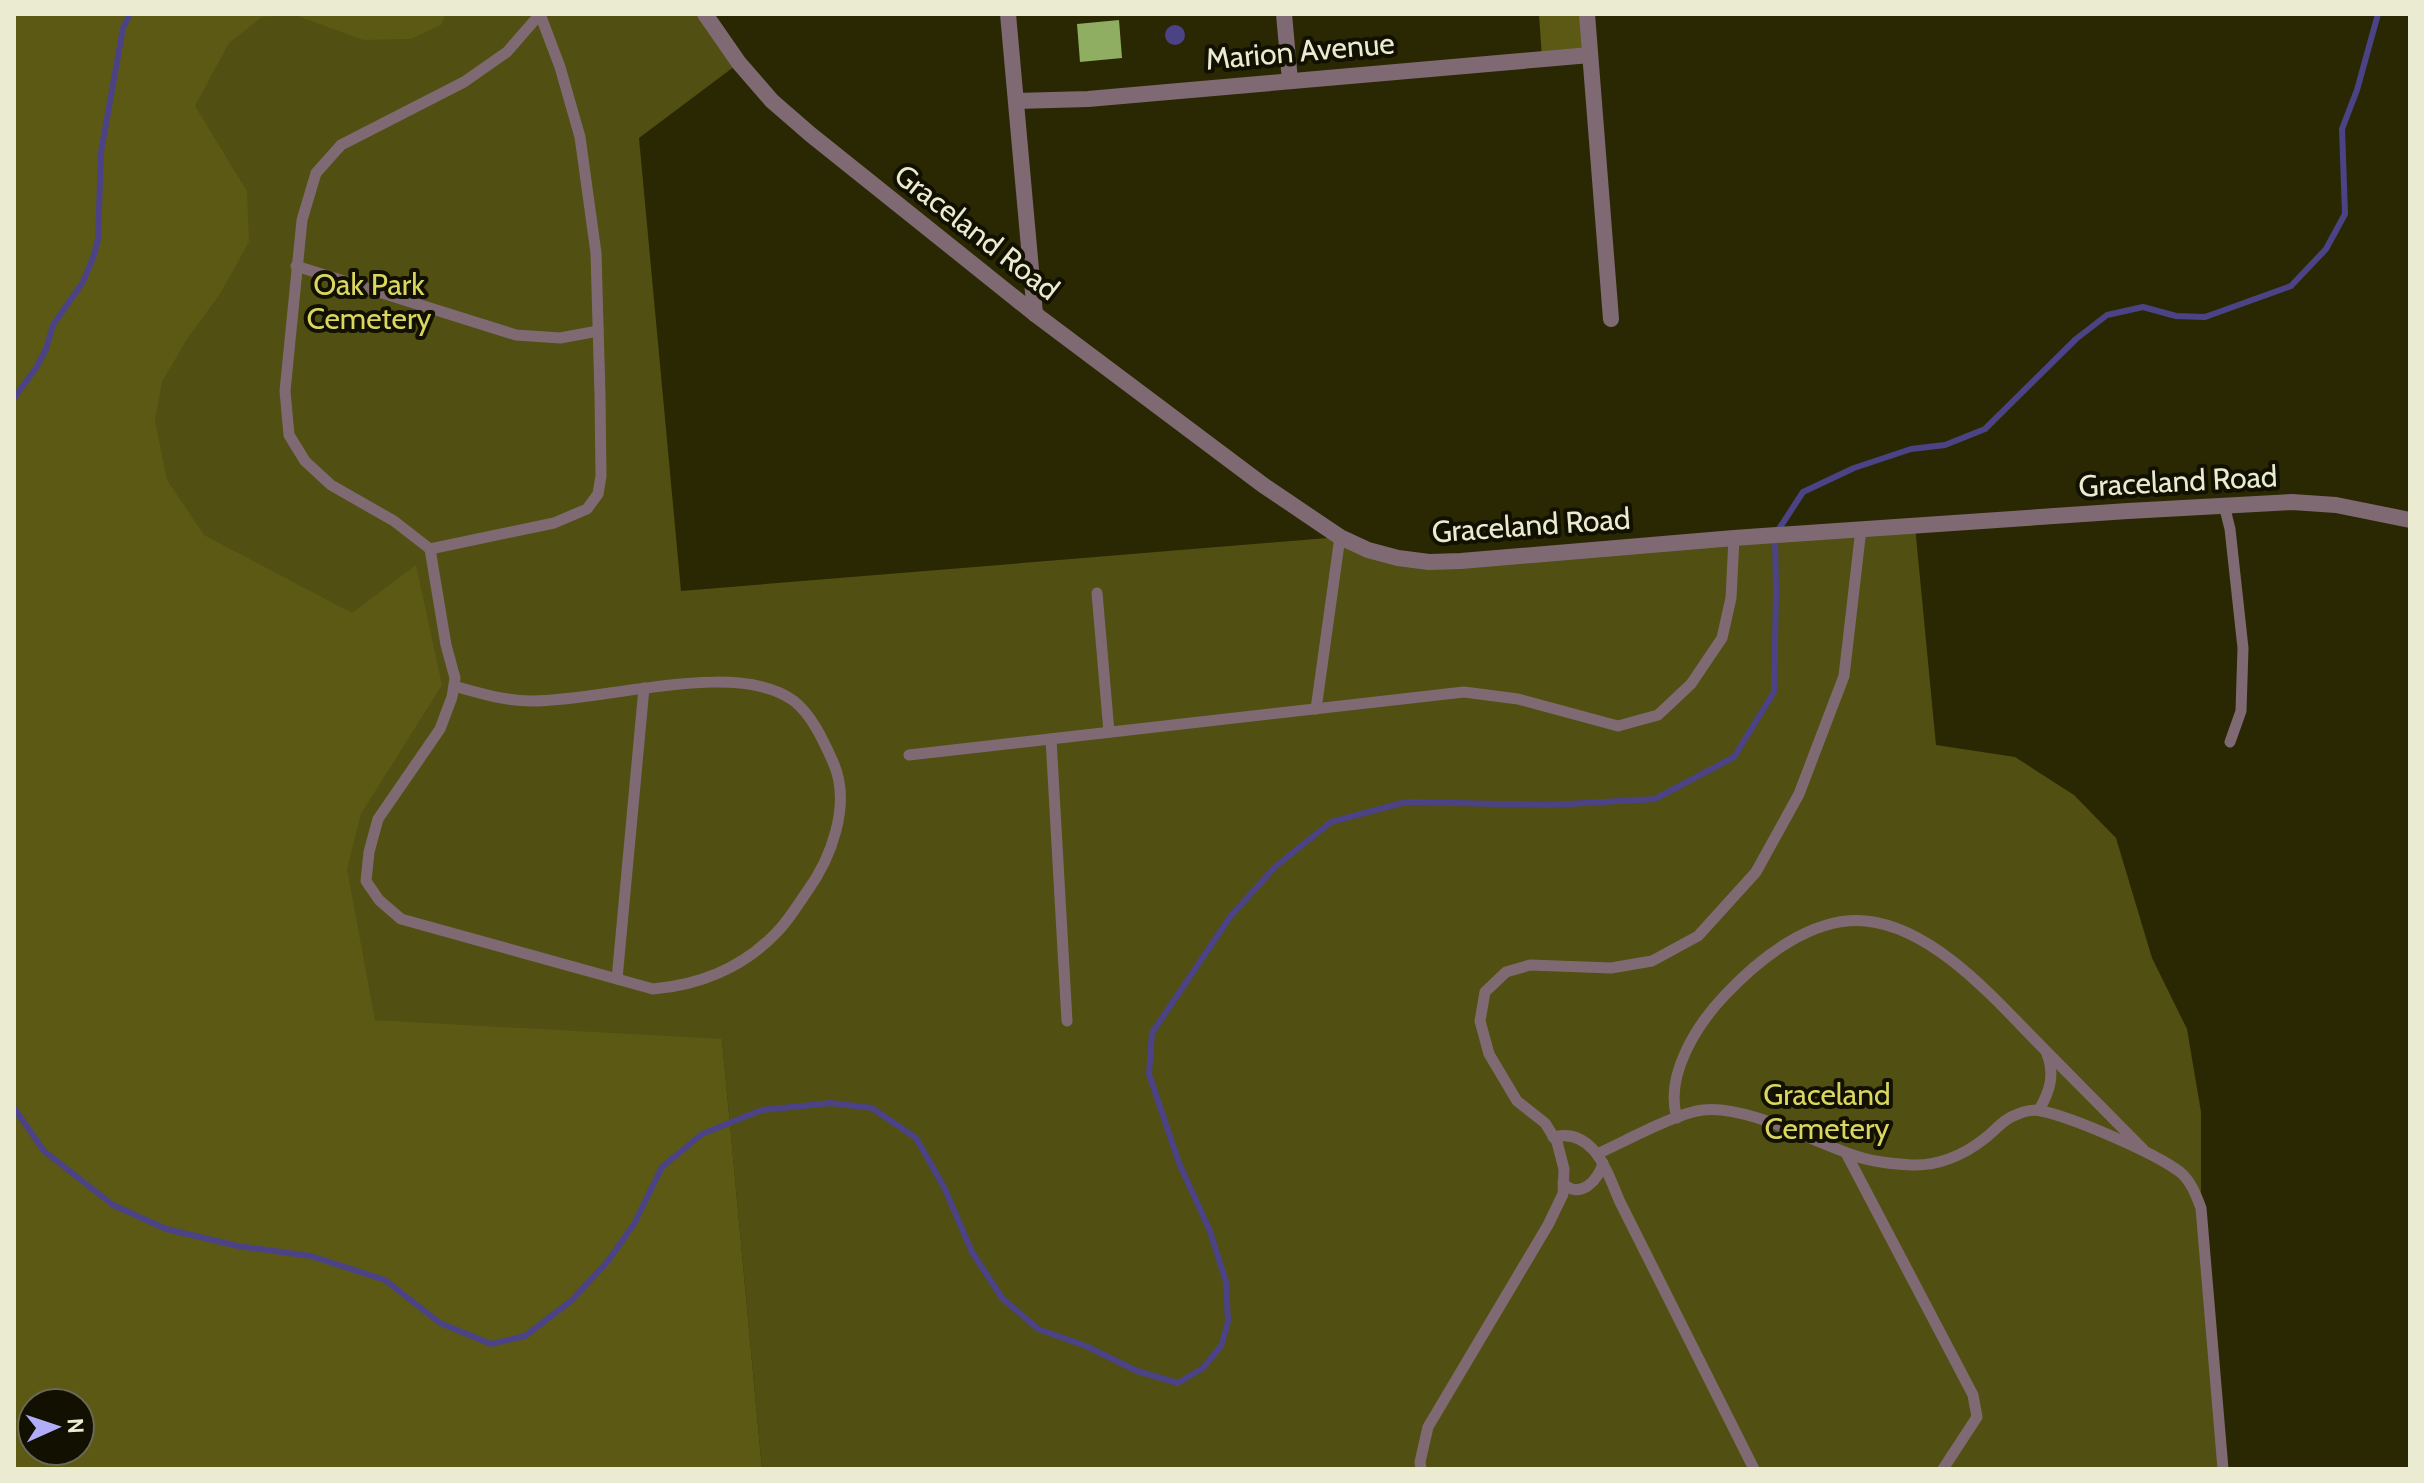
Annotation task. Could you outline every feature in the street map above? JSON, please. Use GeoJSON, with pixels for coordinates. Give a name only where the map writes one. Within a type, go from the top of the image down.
{"type":"FeatureCollection","features":[{"type":"Feature","properties":{"kind":"street","name":"Graceland Road"},"geometry":{"type":"LineString","coordinates":[[705,14],[739,63],[772,101],[1035,314],[1263,485],[1340,537],[1383,554],[1429,562],[1861,529],[2292,502],[2336,505],[2407,517]]}},
{"type":"Feature","properties":{"kind":"street"},"geometry":{"type":"LineString","coordinates":[[1008,14],[1035,314]]}},
{"type":"Feature","properties":{"kind":"street"},"geometry":{"type":"LineString","coordinates":[[1284,14],[1290,81]]}},
{"type":"Feature","properties":{"kind":"street"},"geometry":{"type":"LineString","coordinates":[[1587,14],[1611,319]]}},
{"type":"Feature","properties":{"kind":"street","name":"Marion Avenue"},"geometry":{"type":"LineString","coordinates":[[1016,101],[1088,99],[1590,55]]}},
{"type":"Feature","properties":{"kind":"lane"},"geometry":{"type":"LineString","coordinates":[[430,549],[554,523],[587,509],[598,494],[601,476],[596,253],[580,137],[560,67],[540,14],[507,52],[464,82],[341,145],[316,173],[302,220],[285,391],[289,435],[305,461],[331,485],[394,521],[430,549],[446,645],[455,678],[440,729],[378,819],[369,852],[366,881],[379,900],[401,919],[653,989],[680,987],[730,969],[777,933],[816,879],[833,844],[839,813],[838,773],[821,736],[796,702],[770,688],[730,683],[644,688],[531,701],[507,699],[454,686]]}},
{"type":"Feature","properties":{"kind":"lane"},"geometry":{"type":"LineString","coordinates":[[296,266],[516,335],[560,338],[598,331]]}},
{"type":"Feature","properties":{"kind":"lane"},"geometry":{"type":"LineString","coordinates":[[2224,505],[2230,529],[2243,648],[2241,711],[2230,742]]}},
{"type":"Feature","properties":{"kind":"lane"},"geometry":{"type":"LineString","coordinates":[[1421,1469],[1428,1427],[1548,1225],[1563,1194],[1564,1169],[1553,1137],[1545,1123],[1517,1101],[1489,1054],[1480,1021],[1485,992],[1506,972],[1530,965],[1611,968],[1652,961],[1698,936],[1756,872],[1799,794],[1844,676],[1861,529]]}},
{"type":"Feature","properties":{"kind":"lane"},"geometry":{"type":"LineString","coordinates":[[1316,709],[1340,537]]}},
{"type":"Feature","properties":{"kind":"lane"},"geometry":{"type":"LineString","coordinates":[[909,755],[1464,692],[1518,699],[1618,726],[1658,715],[1691,684],[1722,638],[1731,598],[1734,538]]}},
{"type":"Feature","properties":{"kind":"lane"},"geometry":{"type":"LineString","coordinates":[[1097,593],[1109,732]]}},
{"type":"Feature","properties":{"kind":"lane"},"geometry":{"type":"LineString","coordinates":[[617,979],[644,688]]}},
{"type":"Feature","properties":{"kind":"lane"},"geometry":{"type":"LineString","coordinates":[[1051,739],[1067,1021]]}},
{"type":"Feature","properties":{"kind":"lane"},"geometry":{"type":"LineString","coordinates":[[1677,1118],[1674,1089],[1680,1069],[1696,1033],[1719,1001],[1747,972],[1795,939],[1838,922],[1863,921],[1885,924],[1918,939],[1953,961],[2149,1155]]}},
{"type":"Feature","properties":{"kind":"lane"},"geometry":{"type":"LineString","coordinates":[[2039,1110],[2050,1086],[2052,1068],[2045,1050]]}},
{"type":"Feature","properties":{"kind":"lane"},"geometry":{"type":"LineString","coordinates":[[1600,1158],[1677,1118],[1705,1110],[1733,1112],[1882,1162],[1930,1165],[1953,1158],[1985,1138],[1999,1123],[2039,1110],[2149,1155],[2181,1173],[2195,1192],[2201,1208],[2223,1469]]}},
{"type":"Feature","properties":{"kind":"lane"},"geometry":{"type":"LineString","coordinates":[[1553,1137],[1563,1134],[1576,1136],[1600,1158],[1754,1469]]}},
{"type":"Feature","properties":{"kind":"lane"},"geometry":{"type":"LineString","coordinates":[[1846,1152],[1973,1395],[1977,1417],[1943,1469]]}},
{"type":"Feature","properties":{"kind":"lane"},"geometry":{"type":"LineString","coordinates":[[1563,1183],[1577,1190],[1596,1181],[1600,1158]]}},
{"type":"Feature","properties":{"kind":"green space"},"geometry":{"type":"Polygon","coordinates":[[[14,14],[706,14],[739,63],[639,138],[681,591],[1340,537],[1398,558],[1915,526],[1936,745],[2015,757],[2074,795],[2116,838],[2152,958],[2187,1029],[2201,1112],[2201,1208],[2222,1469],[762,1469],[722,1040],[654,1055],[375,1020],[137,467],[14,14]]]}},
{"type":"Feature","properties":{"kind":"shaded area"},"geometry":{"type":"Polygon","coordinates":[[[14,14],[446,14],[441,25],[411,39],[363,40],[295,15],[262,17],[229,43],[195,106],[247,191],[249,242],[220,294],[187,339],[162,382],[155,421],[167,480],[204,535],[352,613],[416,565],[442,685],[361,814],[347,869],[375,1020],[722,1039],[762,1469],[14,1469],[14,14]]]}},
{"type":"Feature","properties":{"kind":"shaded area"},"geometry":{"type":"Polygon","coordinates":[[[1539,14],[1587,14],[1590,55],[1542,58],[1539,14]]]}},
{"type":"Feature","properties":{"kind":"shaded area"},"geometry":{"type":"Polygon","coordinates":[[[1171,25],[1179,25],[1185,35],[1179,45],[1171,45],[1165,39],[1165,31],[1171,25]]]}},
{"type":"Feature","properties":{"kind":"building"},"geometry":{"type":"Polygon","coordinates":[[[1119,20],[1122,58],[1080,62],[1077,24],[1119,20]]]}},
{"type":"Feature","properties":{"kind":"waterway"},"geometry":{"type":"LineString","coordinates":[[14,398],[36,368],[53,325],[83,282],[94,255],[98,239],[101,152],[123,28],[130,14]]}},
{"type":"Feature","properties":{"kind":"waterway"},"geometry":{"type":"LineString","coordinates":[[14,1108],[44,1151],[113,1205],[166,1229],[238,1246],[311,1256],[385,1280],[440,1323],[491,1344],[525,1336],[571,1301],[608,1261],[634,1224],[662,1167],[702,1134],[762,1110],[831,1103],[872,1108],[916,1138],[944,1187],[972,1252],[1002,1298],[1038,1329],[1086,1346],[1137,1371],[1178,1383],[1203,1368],[1221,1346],[1228,1322],[1226,1282],[1210,1231],[1179,1163],[1149,1074],[1152,1033],[1230,917],[1275,867],[1331,822],[1406,802],[1550,805],[1655,799],[1734,757],[1774,692],[1775,535],[1803,492],[1854,468],[1911,449],[1945,445],[1985,429],[2076,339],[2107,315],[2143,307],[2176,316],[2205,317],[2291,286],[2326,249],[2345,214],[2342,129],[2357,90],[2378,14]]}},
{"type":"Feature","properties":{"kind":"park label","name":"Oak Park Cemetery"},"geometry":{"type":"Point","coordinates":[369,301]}},
{"type":"Feature","properties":{"kind":"park label","name":"Graceland Cemetery"},"geometry":{"type":"Point","coordinates":[1827,1111]}}]}
